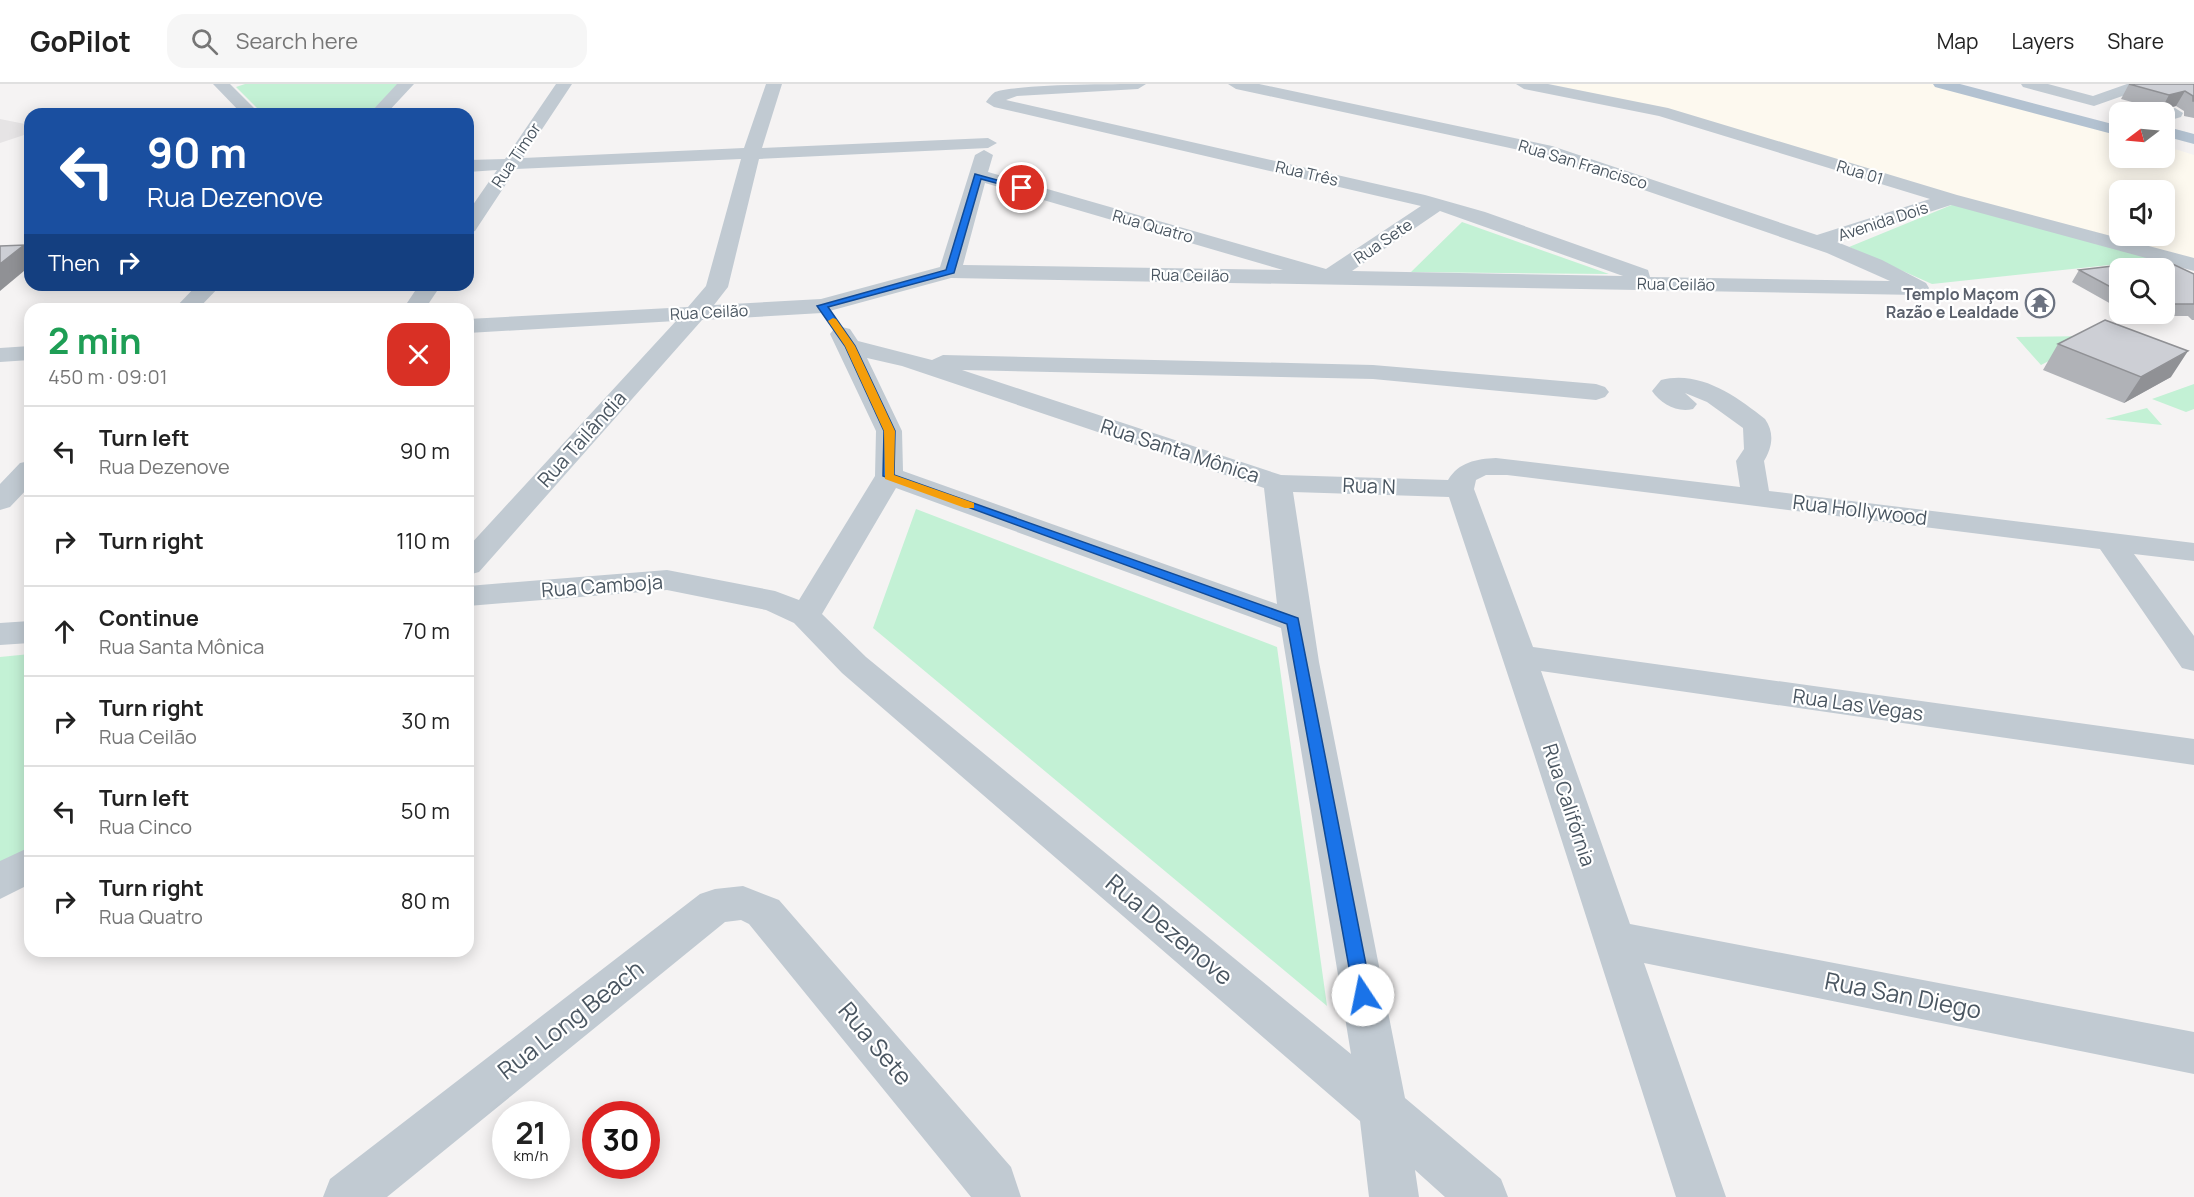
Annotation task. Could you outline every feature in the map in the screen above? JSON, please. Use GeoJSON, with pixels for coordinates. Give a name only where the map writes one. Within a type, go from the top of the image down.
{"type":"FeatureCollection","features":[{"type":"Feature","properties":{"kind":"main road"},"geometry":{"type":"LineString","coordinates":[[1941,84],[2109,128]]}},
{"type":"Feature","properties":{"kind":"main road"},"geometry":{"type":"LineString","coordinates":[[1981,84],[2109,116]]}},
{"type":"Feature","properties":{"kind":"main road"},"geometry":{"type":"LineString","coordinates":[[2175,134],[2194,140]]}},
{"type":"Feature","properties":{"kind":"main road"},"geometry":{"type":"LineString","coordinates":[[2175,146],[2194,151]]}},
{"type":"Feature","properties":{"kind":"street"},"geometry":{"type":"LineString","coordinates":[[221,84],[246,108]]}},
{"type":"Feature","properties":{"kind":"street"},"geometry":{"type":"LineString","coordinates":[[383,108],[406,84]]}},
{"type":"Feature","properties":{"kind":"street","name":"Rua Timor"},"geometry":{"type":"LineString","coordinates":[[474,218],[564,84]]}},
{"type":"Feature","properties":{"kind":"street"},"geometry":{"type":"LineString","coordinates":[[751,155],[774,84]]}},
{"type":"Feature","properties":{"kind":"street"},"geometry":{"type":"LineString","coordinates":[[950,271],[988,143],[994,102],[1001,95],[1045,89],[1138,84]]}},
{"type":"Feature","properties":{"kind":"street","name":"Rua San Francisco"},"geometry":{"type":"LineString","coordinates":[[1236,84],[1267,88],[1546,150],[1817,242],[1898,276],[1918,288]]}},
{"type":"Feature","properties":{"kind":"street","name":"Rua 01"},"geometry":{"type":"LineString","coordinates":[[1524,84],[1662,112],[1950,200],[2194,265]]}},
{"type":"Feature","properties":{"kind":"street"},"geometry":{"type":"LineString","coordinates":[[2029,84],[2094,100],[2131,85]]}},
{"type":"Feature","properties":{"kind":"street","name":"Rua Três"},"geometry":{"type":"LineString","coordinates":[[994,102],[1478,216],[1664,284]]}},
{"type":"Feature","properties":{"kind":"street"},"geometry":{"type":"LineString","coordinates":[[474,166],[988,143]]}},
{"type":"Feature","properties":{"kind":"street","name":"Rua Tailândia"},"geometry":{"type":"LineString","coordinates":[[474,558],[717,287],[751,155]]}},
{"type":"Feature","properties":{"kind":"street","name":"Rua Quatro"},"geometry":{"type":"LineString","coordinates":[[978,175],[1329,277]]}},
{"type":"Feature","properties":{"kind":"street","name":"Avenida Dois"},"geometry":{"type":"LineString","coordinates":[[1817,242],[1950,200]]}},
{"type":"Feature","properties":{"kind":"street","name":"Rua Sete"},"geometry":{"type":"LineString","coordinates":[[1329,277],[1436,205]]}},
{"type":"Feature","properties":{"kind":"street","name":"Rua Ceilão"},"geometry":{"type":"LineString","coordinates":[[474,326],[822,306],[950,271],[1918,288]]}},
{"type":"Feature","properties":{"kind":"street"},"geometry":{"type":"LineString","coordinates":[[191,303],[204,291]]}},
{"type":"Feature","properties":{"kind":"street"},"geometry":{"type":"LineString","coordinates":[[805,616],[889,476],[889,431],[850,346],[822,306]]}},
{"type":"Feature","properties":{"kind":"street","name":"Rua Santa Mônica"},"geometry":{"type":"LineString","coordinates":[[850,346],[911,361],[1278,483],[1294,621],[1385,1112],[1394,1197]]}},
{"type":"Feature","properties":{"kind":"street"},"geometry":{"type":"LineString","coordinates":[[0,355],[24,353]]}},
{"type":"Feature","properties":{"kind":"street"},"geometry":{"type":"LineString","coordinates":[[911,361],[1373,372],[1596,392]]}},
{"type":"Feature","properties":{"kind":"street"},"geometry":{"type":"LineString","coordinates":[[1684,404],[1665,391],[1670,384],[1681,383],[1699,389],[1739,411],[1756,425],[1758,449],[1750,461],[1756,497]]}},
{"type":"Feature","properties":{"kind":"street","name":"Rua Hollywood"},"geometry":{"type":"LineString","coordinates":[[1460,489],[1460,481],[1467,472],[1484,466],[1526,469],[2194,552]]}},
{"type":"Feature","properties":{"kind":"street"},"geometry":{"type":"LineString","coordinates":[[0,501],[24,475]]}},
{"type":"Feature","properties":{"kind":"street"},"geometry":{"type":"LineString","coordinates":[[889,476],[1294,621]]}},
{"type":"Feature","properties":{"kind":"street","name":"Rua N"},"geometry":{"type":"LineString","coordinates":[[1278,483],[1460,489]]}},
{"type":"Feature","properties":{"kind":"street","name":"Rua Califórnia"},"geometry":{"type":"LineString","coordinates":[[1460,489],[1521,657],[1613,939],[1701,1197]]}},
{"type":"Feature","properties":{"kind":"street"},"geometry":{"type":"LineString","coordinates":[[2109,541],[2194,660]]}},
{"type":"Feature","properties":{"kind":"street","name":"Rua Camboja"},"geometry":{"type":"LineString","coordinates":[[474,596],[667,580],[776,601],[805,616],[854,665]]}},
{"type":"Feature","properties":{"kind":"street"},"geometry":{"type":"LineString","coordinates":[[0,634],[24,632]]}},
{"type":"Feature","properties":{"kind":"street","name":"Rua Las Vegas"},"geometry":{"type":"LineString","coordinates":[[1521,657],[2194,752]]}},
{"type":"Feature","properties":{"kind":"street","name":"Rua Dezenove"},"geometry":{"type":"LineString","coordinates":[[854,665],[1385,1112],[1482,1197]]}},
{"type":"Feature","properties":{"kind":"street"},"geometry":{"type":"LineString","coordinates":[[0,882],[24,867]]}},
{"type":"Feature","properties":{"kind":"street","name":"Rua Sete"},"geometry":{"type":"LineString","coordinates":[[743,903],[764,912],[993,1185],[996,1197]]}},
{"type":"Feature","properties":{"kind":"street","name":"Rua Long Beach"},"geometry":{"type":"LineString","coordinates":[[348,1197],[715,906],[743,903]]}},
{"type":"Feature","properties":{"kind":"street","name":"Rua San Diego"},"geometry":{"type":"LineString","coordinates":[[1613,939],[2194,1053]]}},
{"type":"Feature","properties":{"kind":"shaded area"},"geometry":{"type":"Polygon","coordinates":[[[1550,84],[1933,84],[2109,131],[2109,168],[2175,168],[2175,149],[2194,155],[2194,262],[2136,246],[2175,246],[2175,180],[2109,180],[2109,239],[1950,195],[1678,112],[1550,84]]]}},
{"type":"Feature","properties":{"kind":"shaded area"},"geometry":{"type":"Polygon","coordinates":[[[0,119],[24,124],[24,135],[0,143],[0,119]]]}},
{"type":"Feature","properties":{"kind":"green space"},"geometry":{"type":"Polygon","coordinates":[[[245,84],[398,84],[375,108],[257,108],[236,87],[245,84]]]}},
{"type":"Feature","properties":{"kind":"green space"},"geometry":{"type":"Polygon","coordinates":[[[1954,204],[2162,258],[2109,258],[2109,265],[1932,284],[1849,247],[1954,204]]]}},
{"type":"Feature","properties":{"kind":"green space"},"geometry":{"type":"Polygon","coordinates":[[[1462,222],[1609,274],[1411,272],[1462,222]]]}},
{"type":"Feature","properties":{"kind":"green space"},"geometry":{"type":"Polygon","coordinates":[[[2098,336],[2041,365],[2016,337],[2098,336]]]}},
{"type":"Feature","properties":{"kind":"green space"},"geometry":{"type":"Polygon","coordinates":[[[2194,384],[2194,409],[2186,412],[2152,399],[2194,384]]]}},
{"type":"Feature","properties":{"kind":"green space"},"geometry":{"type":"Polygon","coordinates":[[[2147,408],[2162,425],[2105,419],[2147,408]]]}},
{"type":"Feature","properties":{"kind":"green space"},"geometry":{"type":"Polygon","coordinates":[[[916,509],[1277,647],[1327,1006],[873,628],[916,509]]]}},
{"type":"Feature","properties":{"kind":"green space"},"geometry":{"type":"Polygon","coordinates":[[[24,655],[24,851],[0,866],[0,657],[24,655]]]}},
{"type":"Feature","properties":{"kind":"building"},"geometry":{"type":"Polygon","coordinates":[[[2129,84],[2194,84],[2194,101],[2193,96],[2185,91],[2169,95],[2129,84]]]}},
{"type":"Feature","properties":{"kind":"building"},"geometry":{"type":"Polygon","coordinates":[[[24,245],[0,264],[0,246],[24,245]]]}},
{"type":"Feature","properties":{"kind":"building"},"geometry":{"type":"Polygon","coordinates":[[[2175,265],[2194,274],[2194,304],[2175,304],[2175,265]]]}},
{"type":"Feature","properties":{"kind":"building"},"geometry":{"type":"Polygon","coordinates":[[[2109,266],[2109,286],[2079,270],[2109,266]]]}},
{"type":"Feature","properties":{"kind":"building"},"geometry":{"type":"Polygon","coordinates":[[[2105,320],[2109,324],[2116,324],[2188,351],[2141,377],[2058,344],[2105,320]]]}},
{"type":"Feature","properties":{"kind":"slow traffic"},"geometry":{"type":"LineString","coordinates":[[833,321],[850,346],[889,431],[889,476],[969,505]]}},
{"type":"Feature","properties":{"kind":"place","name":"Templo Maçom Razão e Lealdade"},"geometry":{"type":"Point","coordinates":[2040,303]}},
{"type":"Feature","properties":{"kind":"route"},"geometry":{"type":"LineString","coordinates":[[1022,188],[978,175],[950,271],[822,306],[850,346],[889,431],[889,476],[1294,621],[1363,995]]}}]}
